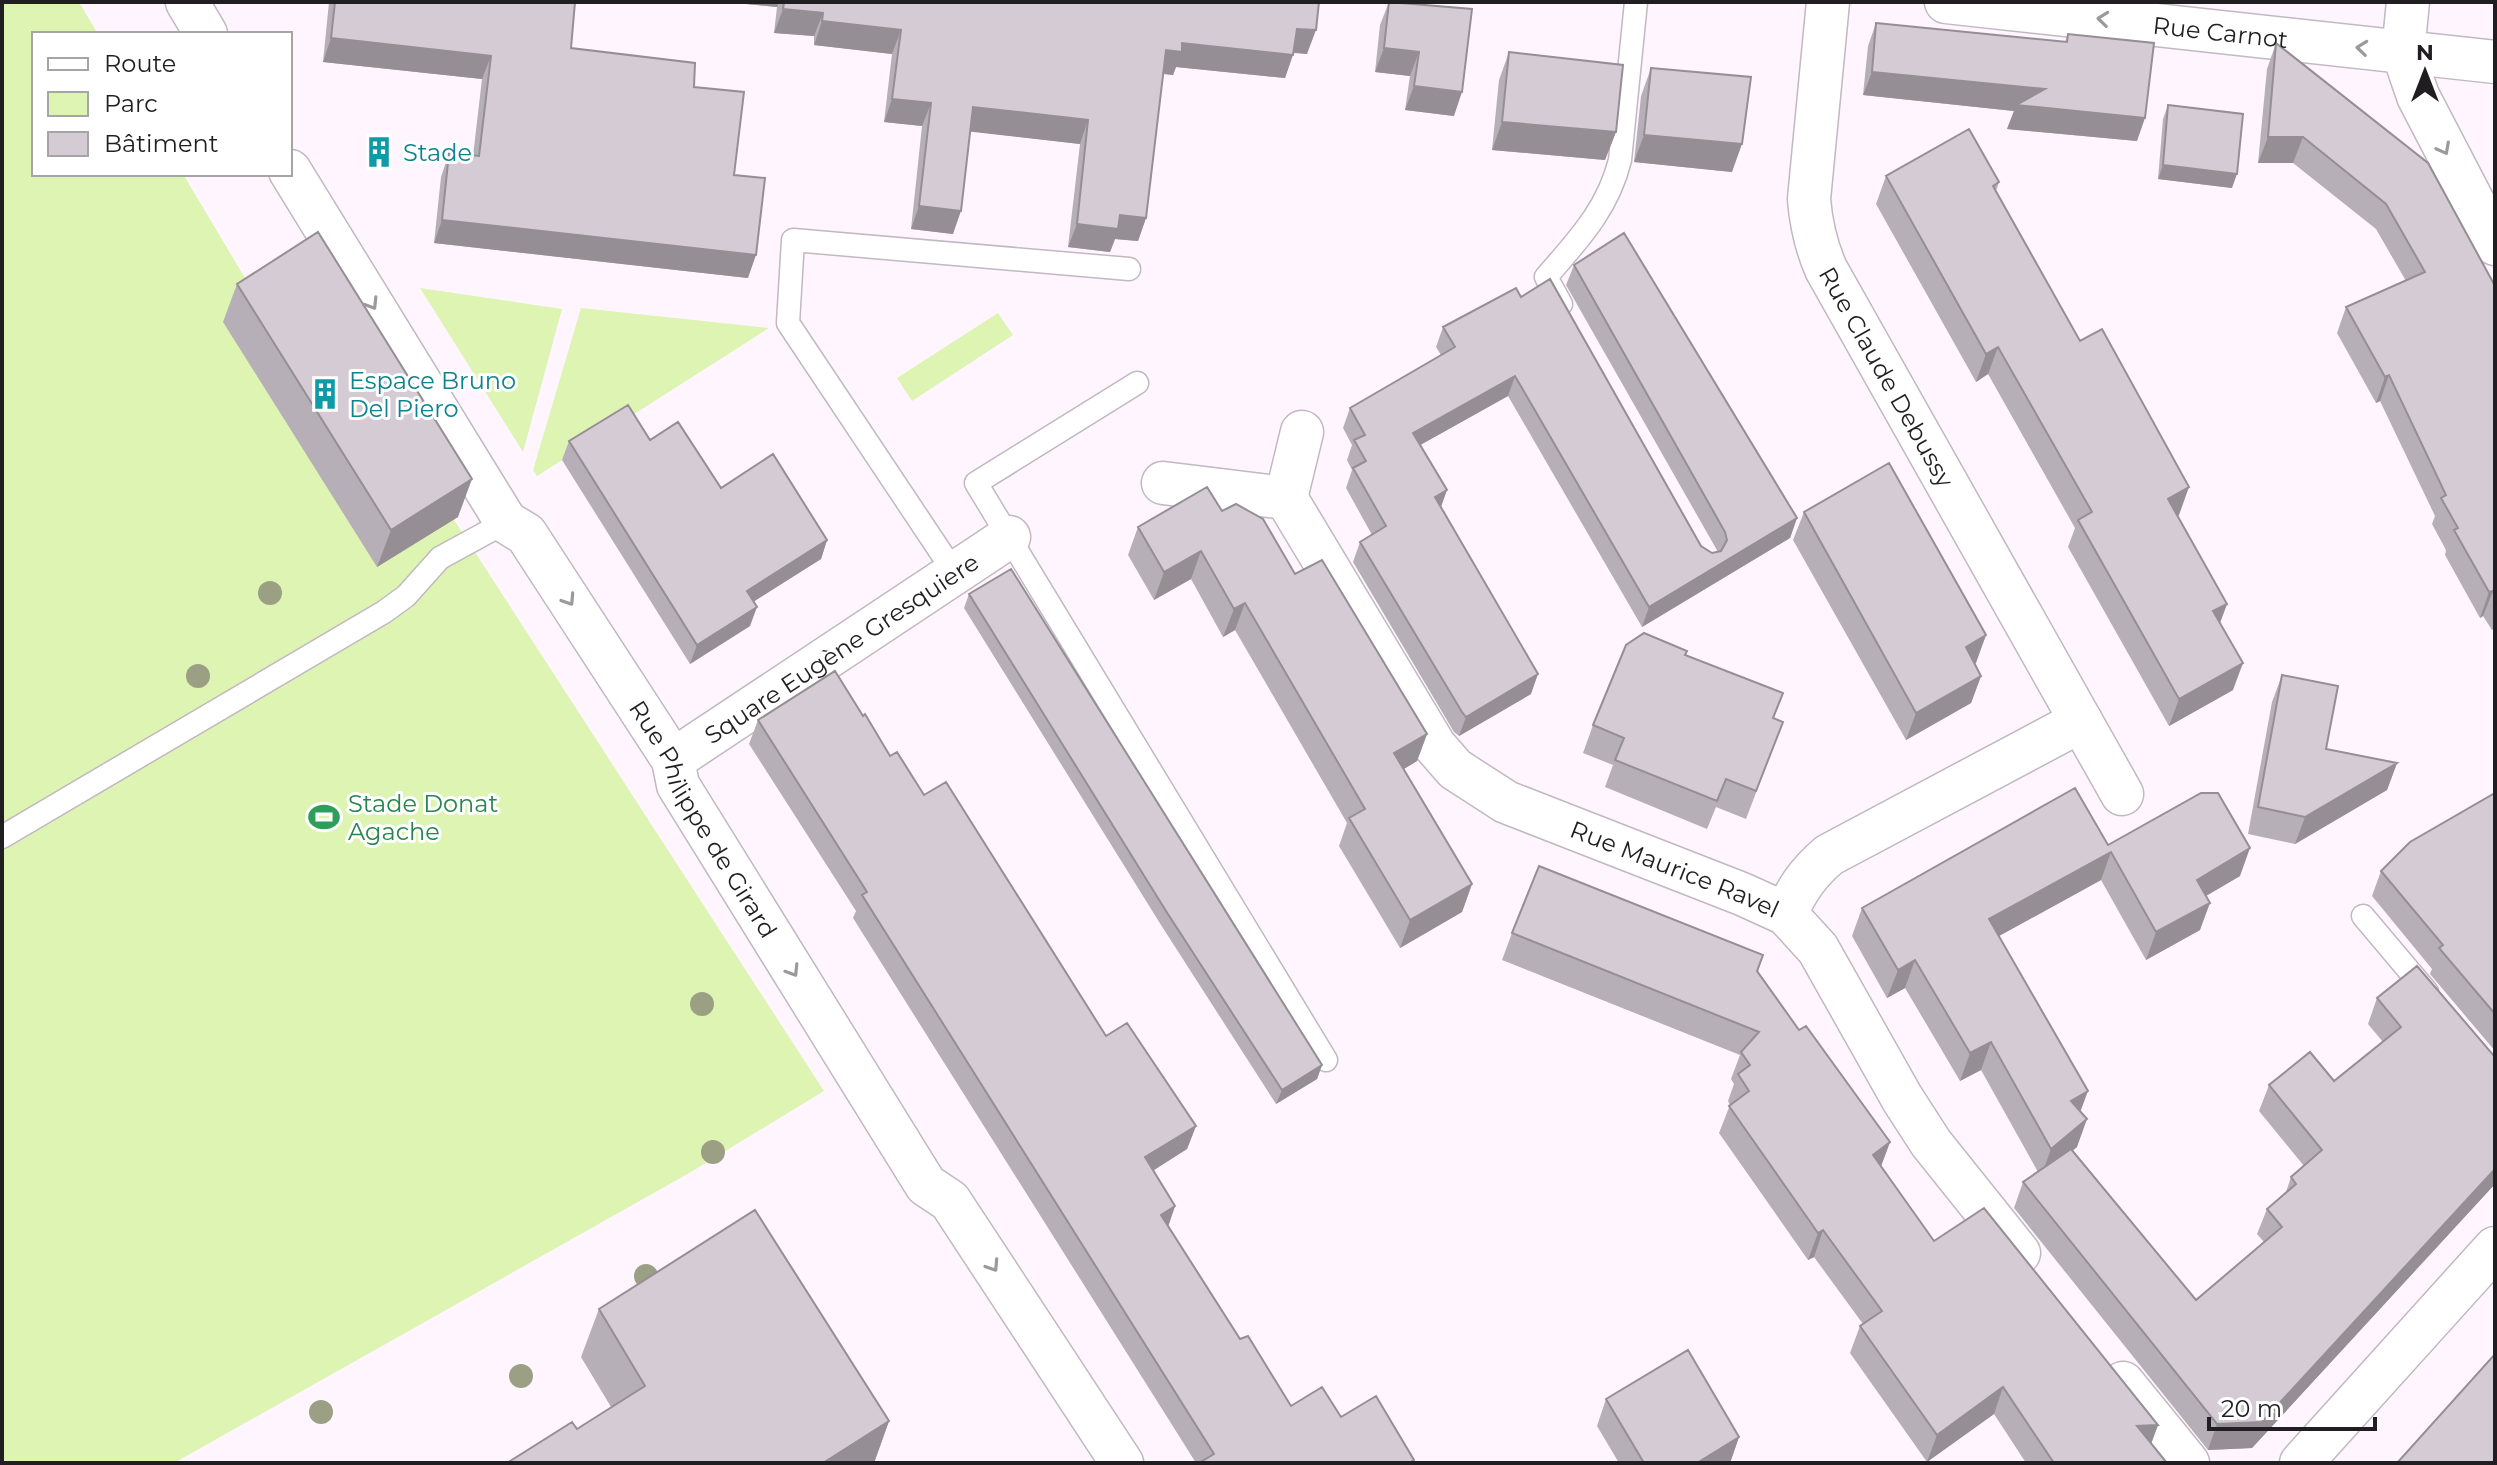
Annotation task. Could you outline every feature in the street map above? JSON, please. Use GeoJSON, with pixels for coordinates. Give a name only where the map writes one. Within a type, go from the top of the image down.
{"type":"FeatureCollection","features":[{"type":"Feature","properties":{"kind":"street"},"geometry":{"type":"LineString","coordinates":[[187,2],[205,32]]}},
{"type":"Feature","properties":{"kind":"street","name":"Rue Claude Debussy"},"geometry":{"type":"LineString","coordinates":[[1828,2],[1809,199],[1817,248],[2122,794]]}},
{"type":"Feature","properties":{"kind":"street","name":"Rue Carnot"},"geometry":{"type":"LineString","coordinates":[[1946,2],[2495,62]]}},
{"type":"Feature","properties":{"kind":"street"},"geometry":{"type":"LineString","coordinates":[[2408,2],[2403,52],[2418,96],[2495,244]]}},
{"type":"Feature","properties":{"kind":"street","name":"Rue Philippe de Girard"},"geometry":{"type":"LineString","coordinates":[[292,174],[506,522],[526,534],[673,760],[678,785],[926,1185],[950,1201],[1122,1463]]}},
{"type":"Feature","properties":{"kind":"street"},"geometry":{"type":"LineString","coordinates":[[1163,483],[1286,498],[1302,432]]}},
{"type":"Feature","properties":{"kind":"street","name":"Rue Maurice Ravel"},"geometry":{"type":"LineString","coordinates":[[1286,498],[1435,746],[1455,769],[1506,802],[1786,914],[1818,949],[1902,1098],[1931,1143],[2039,1278]]}},
{"type":"Feature","properties":{"kind":"street","name":"Square Eugène Gresquiere"},"geometry":{"type":"LineString","coordinates":[[673,760],[1009,537]]}},
{"type":"Feature","properties":{"kind":"street"},"geometry":{"type":"LineString","coordinates":[[1786,914],[1798,887],[1829,855],[2081,721]]}},
{"type":"Feature","properties":{"kind":"street"},"geometry":{"type":"LineString","coordinates":[[2301,1463],[2495,1248]]}},
{"type":"Feature","properties":{"kind":"street"},"geometry":{"type":"LineString","coordinates":[[2098,1352],[2188,1463]]}},
{"type":"Feature","properties":{"kind":"lane"},"geometry":{"type":"LineString","coordinates":[[1569,318],[1546,277],[1603,206],[1614,185],[1620,160],[1636,2]]}},
{"type":"Feature","properties":{"kind":"lane"},"geometry":{"type":"LineString","coordinates":[[954,572],[788,323],[793,240],[1129,269]]}},
{"type":"Feature","properties":{"kind":"lane"},"geometry":{"type":"LineString","coordinates":[[1137,383],[976,483],[1326,1060]]}},
{"type":"Feature","properties":{"kind":"lane"},"geometry":{"type":"LineString","coordinates":[[2,837],[384,612],[406,596],[448,553],[506,522]]}},
{"type":"Feature","properties":{"kind":"lane"},"geometry":{"type":"LineString","coordinates":[[2363,916],[2444,1013]]}},
{"type":"Feature","properties":{"kind":"green space","name":"Stade Donat Agache"},"geometry":{"type":"Polygon","coordinates":[[[2,2],[79,2],[97,32],[32,32],[32,176],[184,176],[248,283],[281,267],[456,523],[824,1091],[691,1172],[174,1463],[2,1463],[2,2]]]}},
{"type":"Feature","properties":{"kind":"green space"},"geometry":{"type":"Polygon","coordinates":[[[420,288],[562,309],[523,452],[420,288]]]}},
{"type":"Feature","properties":{"kind":"green space"},"geometry":{"type":"Polygon","coordinates":[[[581,308],[769,328],[537,476],[533,470],[581,308]]]}},
{"type":"Feature","properties":{"kind":"green space"},"geometry":{"type":"Polygon","coordinates":[[[998,313],[1013,335],[912,401],[897,378],[998,313]]]}},
{"type":"Feature","properties":{"kind":"building"},"geometry":{"type":"Polygon","coordinates":[[[335,2],[575,2],[571,48],[695,63],[694,87],[744,92],[734,175],[765,178],[756,255],[442,220],[449,153],[479,156],[491,56],[331,38],[335,2]]]}},
{"type":"Feature","properties":{"kind":"building"},"geometry":{"type":"Polygon","coordinates":[[[784,2],[1319,2],[1316,30],[1297,29],[1293,55],[1182,43],[1182,52],[1166,50],[1146,218],[1120,215],[1118,229],[1077,224],[1088,120],[973,107],[961,211],[919,206],[931,103],[892,99],[901,30],[822,21],[823,13],[783,9],[784,2]]]}},
{"type":"Feature","properties":{"kind":"building"},"geometry":{"type":"Polygon","coordinates":[[[1389,2],[1472,9],[1462,92],[1414,86],[1419,52],[1384,48],[1389,2]]]}},
{"type":"Feature","properties":{"kind":"building"},"geometry":{"type":"Polygon","coordinates":[[[1876,23],[2067,42],[2068,34],[2154,43],[2145,118],[2016,105],[2045,89],[1872,72],[1876,23]]]}},
{"type":"Feature","properties":{"kind":"building"},"geometry":{"type":"Polygon","coordinates":[[[2276,43],[2428,163],[2495,286],[2495,594],[2489,592],[2454,530],[2458,528],[2441,498],[2446,495],[2389,375],[2385,377],[2346,307],[2425,272],[2386,204],[2303,137],[2268,137],[2276,43]]]}},
{"type":"Feature","properties":{"kind":"building"},"geometry":{"type":"Polygon","coordinates":[[[1509,52],[1623,65],[1616,132],[1502,122],[1509,52]]]}},
{"type":"Feature","properties":{"kind":"building"},"geometry":{"type":"Polygon","coordinates":[[[1651,68],[1751,77],[1742,144],[1644,135],[1651,68]]]}},
{"type":"Feature","properties":{"kind":"building"},"geometry":{"type":"Polygon","coordinates":[[[2168,105],[2243,114],[2237,174],[2163,165],[2168,105]]]}},
{"type":"Feature","properties":{"kind":"building"},"geometry":{"type":"Polygon","coordinates":[[[1969,129],[1999,182],[1993,186],[2080,341],[2102,329],[2189,487],[2168,499],[2227,604],[2213,611],[2243,663],[2179,699],[2078,520],[2092,512],[1998,347],[1986,354],[1886,176],[1969,129]]]}},
{"type":"Feature","properties":{"kind":"building"},"geometry":{"type":"Polygon","coordinates":[[[318,232],[472,479],[391,530],[237,284],[318,232]]]}},
{"type":"Feature","properties":{"kind":"building"},"geometry":{"type":"Polygon","coordinates":[[[1624,233],[1797,518],[1649,607],[1515,376],[1413,433],[1447,490],[1435,497],[1538,674],[1466,717],[1360,542],[1386,526],[1353,468],[1366,461],[1354,440],[1365,435],[1350,408],[1455,347],[1443,327],[1516,288],[1521,297],[1550,279],[1701,546],[1712,553],[1721,551],[1727,540],[1725,532],[1574,265],[1624,233]]]}},
{"type":"Feature","properties":{"kind":"building"},"geometry":{"type":"Polygon","coordinates":[[[628,405],[650,440],[678,422],[721,488],[773,454],[827,540],[747,591],[757,607],[697,645],[569,441],[628,405]]]}},
{"type":"Feature","properties":{"kind":"building"},"geometry":{"type":"Polygon","coordinates":[[[1889,463],[1986,635],[1966,647],[1981,676],[1916,713],[1804,512],[1889,463]]]}},
{"type":"Feature","properties":{"kind":"building"},"geometry":{"type":"Polygon","coordinates":[[[1207,487],[1222,511],[1236,504],[1263,519],[1295,574],[1322,560],[1427,734],[1394,753],[1472,884],[1410,920],[1349,818],[1365,809],[1245,603],[1234,609],[1201,551],[1164,572],[1138,527],[1207,487]]]}},
{"type":"Feature","properties":{"kind":"building"},"geometry":{"type":"Polygon","coordinates":[[[1011,569],[1322,1065],[1282,1090],[1166,911],[969,594],[1011,569]]]}},
{"type":"Feature","properties":{"kind":"building"},"geometry":{"type":"Polygon","coordinates":[[[1644,633],[1687,651],[1685,655],[1783,693],[1773,718],[1783,722],[1756,791],[1726,779],[1717,801],[1615,760],[1624,738],[1593,725],[1626,645],[1644,633]]]}},
{"type":"Feature","properties":{"kind":"building"},"geometry":{"type":"Polygon","coordinates":[[[835,671],[890,756],[897,752],[924,795],[946,782],[1106,1036],[1127,1023],[1196,1126],[1145,1157],[1175,1206],[1161,1215],[1240,1339],[1248,1336],[1291,1406],[1322,1387],[1341,1417],[1376,1396],[1414,1460],[1409,1463],[1199,1463],[1214,1454],[862,895],[867,892],[758,720],[835,671]]]}},
{"type":"Feature","properties":{"kind":"building"},"geometry":{"type":"Polygon","coordinates":[[[2282,675],[2338,686],[2326,749],[2397,763],[2305,817],[2258,807],[2282,675]]]}},
{"type":"Feature","properties":{"kind":"building"},"geometry":{"type":"Polygon","coordinates":[[[2075,788],[2108,845],[2201,793],[2218,793],[2250,848],[2197,880],[2210,903],[2156,932],[2111,852],[1989,919],[2088,1091],[2071,1101],[2087,1119],[2051,1149],[1991,1042],[1970,1053],[1915,960],[1898,970],[1862,908],[2075,788]]]}},
{"type":"Feature","properties":{"kind":"building"},"geometry":{"type":"Polygon","coordinates":[[[2495,793],[2495,1014],[2439,948],[2443,945],[2381,871],[2410,842],[2495,793]]]}},
{"type":"Feature","properties":{"kind":"building"},"geometry":{"type":"Polygon","coordinates":[[[1539,866],[1763,955],[1757,971],[1799,1030],[1806,1026],[1890,1142],[1873,1155],[1934,1241],[1984,1208],[2158,1425],[2137,1426],[2167,1463],[2054,1463],[2003,1387],[1937,1435],[1860,1326],[1882,1311],[1823,1230],[1818,1233],[1729,1106],[1749,1091],[1738,1074],[1750,1065],[1741,1052],[1759,1032],[1512,933],[1539,866]]]}},
{"type":"Feature","properties":{"kind":"building"},"geometry":{"type":"Polygon","coordinates":[[[2417,966],[2495,1057],[2495,1169],[2262,1422],[2217,1424],[2023,1182],[2071,1149],[2196,1300],[2282,1227],[2267,1209],[2296,1184],[2291,1177],[2322,1150],[2269,1085],[2310,1052],[2334,1081],[2401,1027],[2377,998],[2417,966]]]}},
{"type":"Feature","properties":{"kind":"building"},"geometry":{"type":"Polygon","coordinates":[[[755,1210],[889,1421],[823,1463],[507,1463],[572,1422],[577,1429],[645,1386],[599,1309],[755,1210]]]}},
{"type":"Feature","properties":{"kind":"building"},"geometry":{"type":"Polygon","coordinates":[[[1688,1350],[1739,1437],[1697,1463],[1644,1463],[1606,1399],[1688,1350]]]}},
{"type":"Feature","properties":{"kind":"building"},"geometry":{"type":"Polygon","coordinates":[[[2495,1354],[2495,1463],[2397,1463],[2495,1354]]]}},
{"type":"Feature","properties":{"kind":"place","name":"Stade"},"geometry":{"type":"Point","coordinates":[379,152]}},
{"type":"Feature","properties":{"kind":"place","name":"Espace Bruno Del Piero"},"geometry":{"type":"Point","coordinates":[325,394]}},
{"type":"Feature","properties":{"kind":"place","name":"Stade Donat Agache"},"geometry":{"type":"Point","coordinates":[324,817]}}]}
